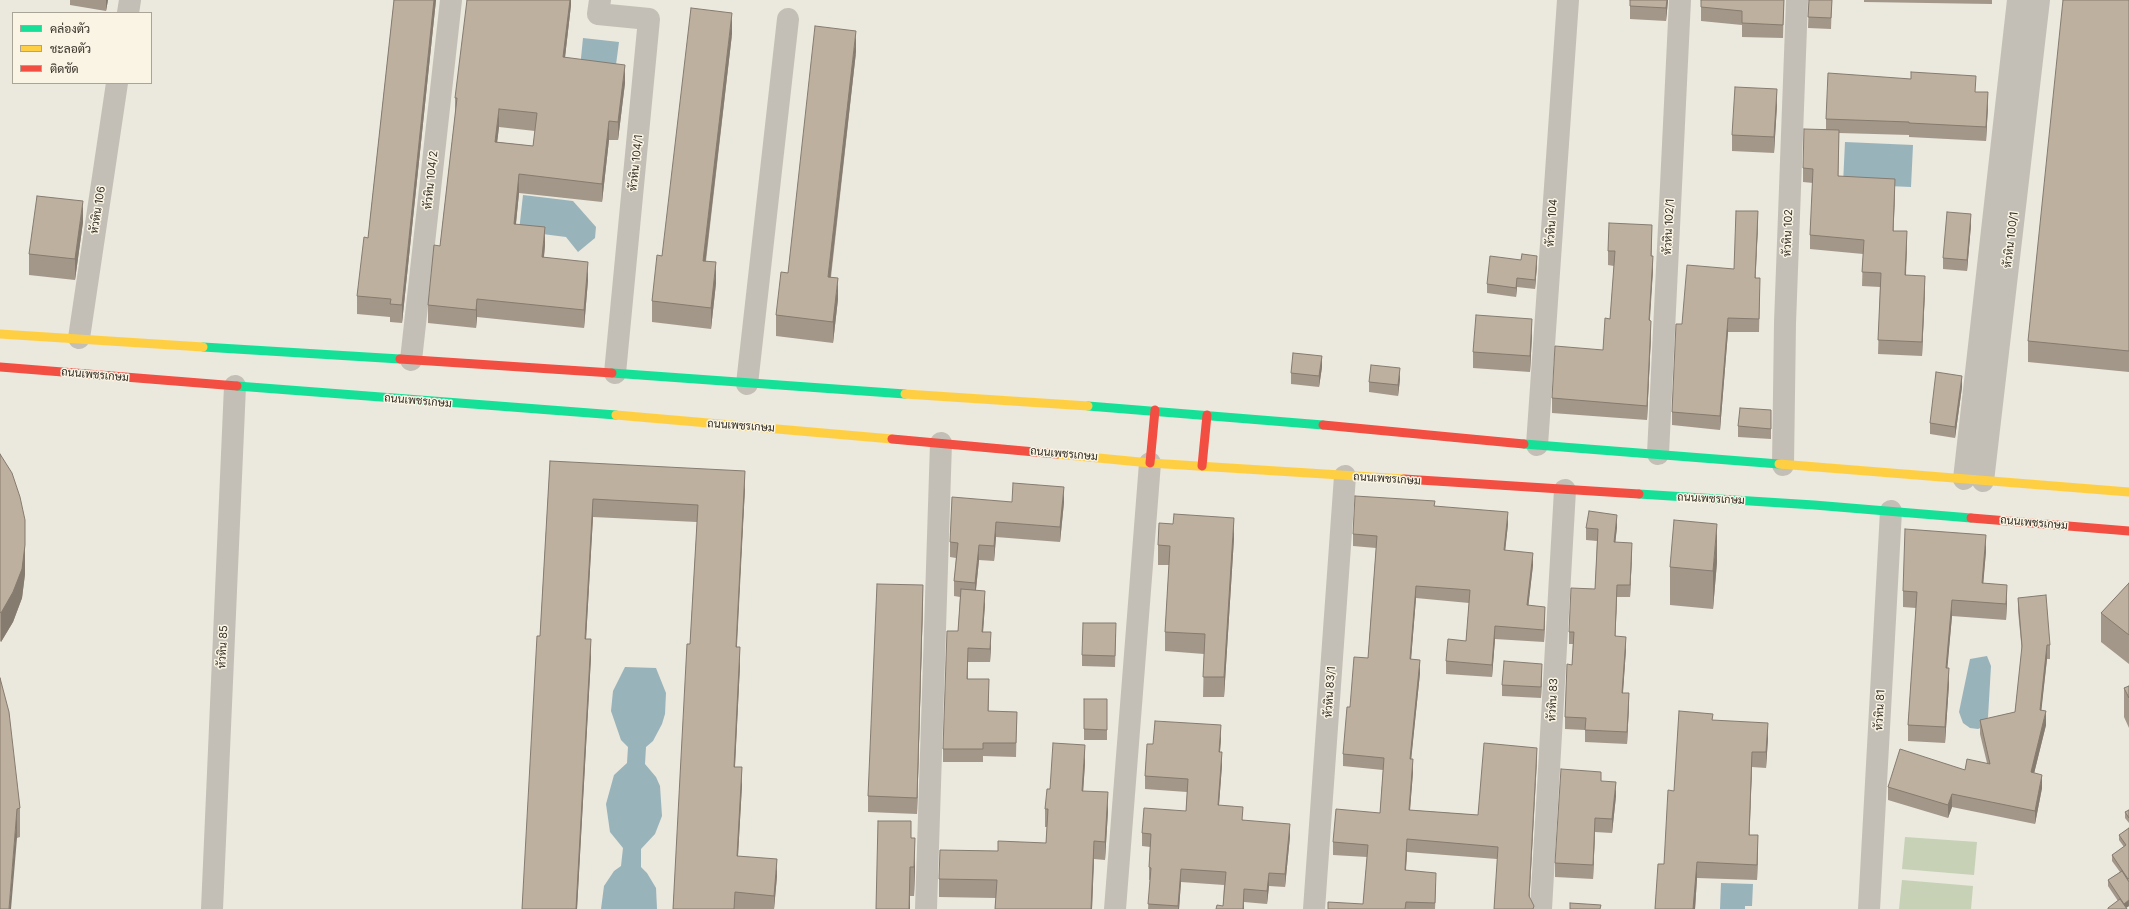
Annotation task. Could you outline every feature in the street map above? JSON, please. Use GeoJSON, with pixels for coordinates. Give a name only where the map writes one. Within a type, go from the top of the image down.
{"type":"FeatureCollection","features":[{"type":"Feature","properties":{"kind":"main road"},"geometry":{"type":"LineString","coordinates":[[0,334],[615,373],[747,384],[1154,410],[1537,445],[2129,492]]}},
{"type":"Feature","properties":{"kind":"main road","name":"ถนนเพชรเกษม"},"geometry":{"type":"LineString","coordinates":[[0,367],[941,443],[1150,462],[1891,511],[2129,531]]}},
{"type":"Feature","properties":{"kind":"main road"},"geometry":{"type":"LineString","coordinates":[[1150,462],[1154,410]]}},
{"type":"Feature","properties":{"kind":"main road"},"geometry":{"type":"LineString","coordinates":[[1202,466],[1207,415]]}},
{"type":"Feature","properties":{"kind":"street"},"geometry":{"type":"LineString","coordinates":[[128,12],[130,0]]}},
{"type":"Feature","properties":{"kind":"street","name":"หัวหิน 104/2"},"geometry":{"type":"LineString","coordinates":[[411,360],[451,0]]}},
{"type":"Feature","properties":{"kind":"street","name":"หัวหิน 104/1"},"geometry":{"type":"LineString","coordinates":[[600,0],[598,14],[649,19],[615,373]]}},
{"type":"Feature","properties":{"kind":"street","name":"หัวหิน 104"},"geometry":{"type":"LineString","coordinates":[[1537,445],[1568,0]]}},
{"type":"Feature","properties":{"kind":"street","name":"หัวหิน 102/1"},"geometry":{"type":"LineString","coordinates":[[1658,454],[1680,0]]}},
{"type":"Feature","properties":{"kind":"street","name":"หัวหิน 102"},"geometry":{"type":"LineString","coordinates":[[1783,465],[1785,323],[1797,0]]}},
{"type":"Feature","properties":{"kind":"street","name":"หัวหิน 100/1"},"geometry":{"type":"LineString","coordinates":[[1973,480],[2018,0]]}},
{"type":"Feature","properties":{"kind":"street","name":"หัวหิน 100/1"},"geometry":{"type":"LineString","coordinates":[[1973,480],[2039,0]]}},
{"type":"Feature","properties":{"kind":"street"},"geometry":{"type":"LineString","coordinates":[[747,384],[788,19]]}},
{"type":"Feature","properties":{"kind":"street","name":"หัวหิน 106"},"geometry":{"type":"LineString","coordinates":[[79,338],[117,84]]}},
{"type":"Feature","properties":{"kind":"street","name":"หัวหิน 85"},"geometry":{"type":"LineString","coordinates":[[212,909],[235,386]]}},
{"type":"Feature","properties":{"kind":"street"},"geometry":{"type":"LineString","coordinates":[[926,909],[941,443]]}},
{"type":"Feature","properties":{"kind":"street"},"geometry":{"type":"LineString","coordinates":[[1115,909],[1150,462]]}},
{"type":"Feature","properties":{"kind":"street","name":"หัวหิน 83/1"},"geometry":{"type":"LineString","coordinates":[[1314,909],[1345,476]]}},
{"type":"Feature","properties":{"kind":"street","name":"หัวหิน 83"},"geometry":{"type":"LineString","coordinates":[[1542,909],[1565,490]]}},
{"type":"Feature","properties":{"kind":"street","name":"หัวหิน 81"},"geometry":{"type":"LineString","coordinates":[[1869,909],[1891,511]]}},
{"type":"Feature","properties":{"kind":"green space"},"geometry":{"type":"Polygon","coordinates":[[[1905,837],[1977,842],[1974,875],[1902,869],[1905,837]]]}},
{"type":"Feature","properties":{"kind":"green space"},"geometry":{"type":"Polygon","coordinates":[[[1902,880],[1973,886],[1971,909],[1899,909],[1902,880]]]}},
{"type":"Feature","properties":{"kind":"water"},"geometry":{"type":"Polygon","coordinates":[[[583,38],[619,42],[615,72],[580,68],[583,38]]]}},
{"type":"Feature","properties":{"kind":"water"},"geometry":{"type":"Polygon","coordinates":[[[1845,142],[1913,145],[1911,187],[1843,184],[1845,142]]]}},
{"type":"Feature","properties":{"kind":"water"},"geometry":{"type":"Polygon","coordinates":[[[523,195],[573,201],[596,227],[595,238],[578,252],[566,237],[519,231],[523,195]]]}},
{"type":"Feature","properties":{"kind":"water"},"geometry":{"type":"Polygon","coordinates":[[[1987,656],[1991,666],[1988,717],[1985,726],[1978,729],[1970,728],[1963,723],[1959,712],[1970,659],[1987,656]]]}},
{"type":"Feature","properties":{"kind":"water"},"geometry":{"type":"Polygon","coordinates":[[[625,667],[656,668],[666,693],[665,714],[662,724],[653,741],[646,747],[645,764],[656,777],[660,786],[662,816],[655,834],[641,849],[641,867],[647,873],[656,888],[657,909],[601,909],[604,886],[614,871],[621,866],[623,848],[610,832],[606,804],[614,775],[627,763],[628,747],[621,740],[611,711],[613,691],[625,667]]]}},
{"type":"Feature","properties":{"kind":"water"},"geometry":{"type":"Polygon","coordinates":[[[1721,883],[1753,884],[1752,906],[1745,906],[1745,909],[1720,909],[1721,883]]]}},
{"type":"Feature","properties":{"kind":"building"},"geometry":{"type":"Polygon","coordinates":[[[394,0],[434,0],[402,305],[390,304],[391,299],[357,296],[364,237],[368,238],[394,0]]]}},
{"type":"Feature","properties":{"kind":"building"},"geometry":{"type":"Polygon","coordinates":[[[467,0],[570,0],[563,57],[625,65],[618,122],[609,121],[602,184],[519,174],[514,224],[545,227],[542,257],[588,262],[584,310],[477,299],[476,310],[428,305],[434,245],[440,246],[457,98],[455,98],[467,0]],[[499,109],[495,142],[533,146],[537,113],[499,109]]]}},
{"type":"Feature","properties":{"kind":"building"},"geometry":{"type":"Polygon","coordinates":[[[1630,0],[1667,0],[1666,8],[1630,6],[1630,0]]]}},
{"type":"Feature","properties":{"kind":"building"},"geometry":{"type":"Polygon","coordinates":[[[1701,0],[1784,0],[1783,25],[1742,23],[1742,11],[1701,7],[1701,0]]]}},
{"type":"Feature","properties":{"kind":"building"},"geometry":{"type":"Polygon","coordinates":[[[1809,0],[1832,0],[1831,18],[1808,17],[1809,0]]]}},
{"type":"Feature","properties":{"kind":"building"},"geometry":{"type":"Polygon","coordinates":[[[2063,0],[2129,0],[2129,351],[2028,341],[2063,0]]]}},
{"type":"Feature","properties":{"kind":"building"},"geometry":{"type":"Polygon","coordinates":[[[691,8],[732,13],[703,261],[716,262],[711,308],[652,301],[657,255],[662,256],[691,8]]]}},
{"type":"Feature","properties":{"kind":"building"},"geometry":{"type":"Polygon","coordinates":[[[815,26],[856,31],[828,277],[838,278],[833,322],[776,315],[781,272],[788,273],[815,26]]]}},
{"type":"Feature","properties":{"kind":"building"},"geometry":{"type":"Polygon","coordinates":[[[1911,72],[1976,76],[1975,92],[1988,92],[1986,127],[1826,119],[1828,73],[1911,79],[1911,72]]]}},
{"type":"Feature","properties":{"kind":"building"},"geometry":{"type":"Polygon","coordinates":[[[1735,87],[1777,89],[1774,137],[1732,135],[1735,87]]]}},
{"type":"Feature","properties":{"kind":"building"},"geometry":{"type":"Polygon","coordinates":[[[1804,129],[1839,130],[1838,176],[1895,179],[1893,231],[1907,231],[1905,275],[1925,276],[1922,342],[1878,340],[1881,273],[1862,272],[1864,240],[1810,235],[1813,169],[1803,168],[1804,129]]]}},
{"type":"Feature","properties":{"kind":"building"},"geometry":{"type":"Polygon","coordinates":[[[37,196],[83,201],[75,259],[29,254],[37,196]]]}},
{"type":"Feature","properties":{"kind":"building"},"geometry":{"type":"Polygon","coordinates":[[[1736,211],[1758,211],[1755,278],[1760,278],[1759,319],[1728,318],[1720,416],[1672,412],[1676,324],[1682,324],[1687,265],[1734,269],[1736,211]]]}},
{"type":"Feature","properties":{"kind":"building"},"geometry":{"type":"Polygon","coordinates":[[[1947,212],[1971,214],[1967,260],[1943,258],[1947,212]]]}},
{"type":"Feature","properties":{"kind":"building"},"geometry":{"type":"Polygon","coordinates":[[[1609,223],[1652,225],[1651,256],[1653,256],[1649,320],[1651,321],[1647,406],[1552,398],[1555,346],[1603,350],[1605,318],[1610,319],[1615,251],[1608,251],[1609,223]]]}},
{"type":"Feature","properties":{"kind":"building"},"geometry":{"type":"Polygon","coordinates":[[[1522,254],[1537,256],[1535,280],[1517,278],[1516,288],[1487,284],[1490,256],[1521,260],[1522,254]]]}},
{"type":"Feature","properties":{"kind":"building"},"geometry":{"type":"Polygon","coordinates":[[[1476,315],[1532,319],[1530,356],[1473,352],[1476,315]]]}},
{"type":"Feature","properties":{"kind":"building"},"geometry":{"type":"Polygon","coordinates":[[[1293,353],[1322,356],[1319,376],[1291,373],[1293,353]]]}},
{"type":"Feature","properties":{"kind":"building"},"geometry":{"type":"Polygon","coordinates":[[[1371,365],[1400,368],[1398,385],[1369,382],[1371,365]]]}},
{"type":"Feature","properties":{"kind":"building"},"geometry":{"type":"Polygon","coordinates":[[[1936,372],[1962,376],[1955,427],[1930,423],[1936,372]]]}},
{"type":"Feature","properties":{"kind":"building"},"geometry":{"type":"Polygon","coordinates":[[[1740,408],[1771,410],[1771,429],[1738,426],[1740,408]]]}},
{"type":"Feature","properties":{"kind":"building"},"geometry":{"type":"Polygon","coordinates":[[[0,454],[12,473],[20,497],[25,520],[25,545],[22,569],[13,592],[1,613],[0,612],[0,454]]]}},
{"type":"Feature","properties":{"kind":"building"},"geometry":{"type":"Polygon","coordinates":[[[550,461],[745,471],[736,647],[740,647],[734,767],[742,767],[737,856],[777,859],[774,896],[735,892],[734,909],[673,909],[687,644],[690,644],[698,505],[593,499],[585,639],[591,639],[576,909],[522,909],[537,636],[540,636],[550,461]]]}},
{"type":"Feature","properties":{"kind":"building"},"geometry":{"type":"Polygon","coordinates":[[[1013,483],[1064,487],[1060,527],[996,522],[994,546],[979,545],[975,583],[954,581],[958,543],[950,542],[952,497],[1012,502],[1013,483]]]}},
{"type":"Feature","properties":{"kind":"building"},"geometry":{"type":"Polygon","coordinates":[[[1355,496],[1435,501],[1434,506],[1508,512],[1504,550],[1533,553],[1527,605],[1545,607],[1544,630],[1495,626],[1492,665],[1446,661],[1448,639],[1466,641],[1470,590],[1416,586],[1410,659],[1420,660],[1410,759],[1413,759],[1409,810],[1478,815],[1484,743],[1537,748],[1529,896],[1534,906],[1533,909],[1494,909],[1498,847],[1407,839],[1405,870],[1436,873],[1435,903],[1406,902],[1405,909],[1328,909],[1328,902],[1363,904],[1368,845],[1333,842],[1336,809],[1380,813],[1384,758],[1343,754],[1347,707],[1350,707],[1354,657],[1368,658],[1377,536],[1353,534],[1355,496]]]}},
{"type":"Feature","properties":{"kind":"building"},"geometry":{"type":"Polygon","coordinates":[[[1589,511],[1617,515],[1614,542],[1632,543],[1630,585],[1617,585],[1615,636],[1626,637],[1622,693],[1629,693],[1627,732],[1585,730],[1586,718],[1565,717],[1567,664],[1572,665],[1574,632],[1569,632],[1571,588],[1595,589],[1598,529],[1586,528],[1589,511]]]}},
{"type":"Feature","properties":{"kind":"building"},"geometry":{"type":"Polygon","coordinates":[[[1174,514],[1234,518],[1224,677],[1203,677],[1205,634],[1165,632],[1170,546],[1158,545],[1159,523],[1173,524],[1174,514]]]}},
{"type":"Feature","properties":{"kind":"building"},"geometry":{"type":"Polygon","coordinates":[[[1674,520],[1717,524],[1713,571],[1670,567],[1674,520]]]}},
{"type":"Feature","properties":{"kind":"building"},"geometry":{"type":"Polygon","coordinates":[[[1905,529],[1986,535],[1982,583],[2007,585],[2006,604],[1952,600],[1946,668],[1949,668],[1945,727],[1908,725],[1917,592],[1903,591],[1905,529]]]}},
{"type":"Feature","properties":{"kind":"building"},"geometry":{"type":"Polygon","coordinates":[[[2129,583],[2129,635],[2101,613],[2129,583]]]}},
{"type":"Feature","properties":{"kind":"building"},"geometry":{"type":"Polygon","coordinates":[[[877,584],[923,585],[917,798],[868,796],[877,584]]]}},
{"type":"Feature","properties":{"kind":"building"},"geometry":{"type":"Polygon","coordinates":[[[961,589],[985,591],[982,632],[991,632],[990,649],[968,648],[967,679],[989,679],[988,711],[1017,712],[1016,743],[983,743],[983,749],[943,749],[947,631],[958,631],[961,589]]]}},
{"type":"Feature","properties":{"kind":"building"},"geometry":{"type":"Polygon","coordinates":[[[2046,595],[2050,645],[2047,645],[2040,710],[2046,711],[2031,772],[2042,775],[2035,811],[1952,794],[1948,805],[1888,787],[1900,749],[1965,770],[1967,759],[1990,764],[1980,720],[2015,712],[2022,646],[2018,598],[2046,595]]]}},
{"type":"Feature","properties":{"kind":"building"},"geometry":{"type":"Polygon","coordinates":[[[1083,623],[1116,623],[1115,656],[1082,655],[1083,623]]]}},
{"type":"Feature","properties":{"kind":"building"},"geometry":{"type":"Polygon","coordinates":[[[1504,661],[1542,664],[1541,687],[1502,685],[1504,661]]]}},
{"type":"Feature","properties":{"kind":"building"},"geometry":{"type":"Polygon","coordinates":[[[0,678],[9,712],[20,808],[17,809],[9,909],[0,909],[0,678]]]}},
{"type":"Feature","properties":{"kind":"building"},"geometry":{"type":"Polygon","coordinates":[[[2129,686],[2129,698],[2124,688],[2129,686]]]}},
{"type":"Feature","properties":{"kind":"building"},"geometry":{"type":"Polygon","coordinates":[[[1084,699],[1107,699],[1107,730],[1084,729],[1084,699]]]}},
{"type":"Feature","properties":{"kind":"building"},"geometry":{"type":"Polygon","coordinates":[[[1679,711],[1713,714],[1712,720],[1768,723],[1766,752],[1752,752],[1749,835],[1758,835],[1757,865],[1697,862],[1693,909],[1655,909],[1658,864],[1664,864],[1668,790],[1674,791],[1679,711]]]}},
{"type":"Feature","properties":{"kind":"building"},"geometry":{"type":"Polygon","coordinates":[[[1155,721],[1221,725],[1219,752],[1222,752],[1218,805],[1243,807],[1242,820],[1290,824],[1285,874],[1269,873],[1267,891],[1244,889],[1243,909],[1216,909],[1217,905],[1223,906],[1226,872],[1181,869],[1178,906],[1148,904],[1151,868],[1149,867],[1151,834],[1142,833],[1144,808],[1186,811],[1188,779],[1145,776],[1147,744],[1153,744],[1155,721]]]}},
{"type":"Feature","properties":{"kind":"building"},"geometry":{"type":"Polygon","coordinates":[[[1053,743],[1085,745],[1082,791],[1108,792],[1105,842],[1094,841],[1091,909],[995,909],[997,880],[939,879],[940,850],[998,851],[998,841],[1046,843],[1048,809],[1045,809],[1047,789],[1050,789],[1053,743]]]}},
{"type":"Feature","properties":{"kind":"building"},"geometry":{"type":"Polygon","coordinates":[[[1561,769],[1601,772],[1601,781],[1616,782],[1612,819],[1595,818],[1593,865],[1555,863],[1561,769]]]}},
{"type":"Feature","properties":{"kind":"building"},"geometry":{"type":"Polygon","coordinates":[[[2129,810],[2129,818],[2125,812],[2129,810]]]}},
{"type":"Feature","properties":{"kind":"building"},"geometry":{"type":"Polygon","coordinates":[[[878,821],[911,821],[911,838],[915,838],[914,867],[910,867],[909,909],[876,909],[878,821]]]}},
{"type":"Feature","properties":{"kind":"building"},"geometry":{"type":"Polygon","coordinates":[[[2129,828],[2128,879],[2112,855],[2126,845],[2119,835],[2129,828]]]}},
{"type":"Feature","properties":{"kind":"building"},"geometry":{"type":"Polygon","coordinates":[[[2122,871],[2129,882],[2129,900],[2124,904],[2108,880],[2122,871]]]}},
{"type":"Feature","properties":{"kind":"building"},"geometry":{"type":"Polygon","coordinates":[[[2120,899],[2127,909],[2108,909],[2108,908],[2120,899]]]}},
{"type":"Feature","properties":{"kind":"building"},"geometry":{"type":"Polygon","coordinates":[[[1570,903],[1601,905],[1600,909],[1570,909],[1570,903]]]}},
{"type":"Feature","properties":{"kind":"traffic: fast"},"geometry":{"type":"LineString","coordinates":[[203,347],[400,359]]}},
{"type":"Feature","properties":{"kind":"traffic: fast"},"geometry":{"type":"LineString","coordinates":[[612,373],[905,394]]}},
{"type":"Feature","properties":{"kind":"traffic: fast"},"geometry":{"type":"LineString","coordinates":[[237,386],[616,415]]}},
{"type":"Feature","properties":{"kind":"traffic: fast"},"geometry":{"type":"LineString","coordinates":[[1088,406],[1323,425]]}},
{"type":"Feature","properties":{"kind":"traffic: fast"},"geometry":{"type":"LineString","coordinates":[[1524,444],[1779,464]]}},
{"type":"Feature","properties":{"kind":"traffic: fast"},"geometry":{"type":"LineString","coordinates":[[1639,494],[1814,505],[1971,518]]}},
{"type":"Feature","properties":{"kind":"traffic: slow"},"geometry":{"type":"LineString","coordinates":[[0,334],[203,347]]}},
{"type":"Feature","properties":{"kind":"traffic: slow"},"geometry":{"type":"LineString","coordinates":[[905,394],[1088,406]]}},
{"type":"Feature","properties":{"kind":"traffic: slow"},"geometry":{"type":"LineString","coordinates":[[616,415],[892,439]]}},
{"type":"Feature","properties":{"kind":"traffic: slow"},"geometry":{"type":"LineString","coordinates":[[1057,454],[1150,463],[1404,479]]}},
{"type":"Feature","properties":{"kind":"traffic: slow"},"geometry":{"type":"LineString","coordinates":[[1779,464],[2129,492]]}},
{"type":"Feature","properties":{"kind":"traffic: jam"},"geometry":{"type":"LineString","coordinates":[[400,359],[612,373]]}},
{"type":"Feature","properties":{"kind":"traffic: jam"},"geometry":{"type":"LineString","coordinates":[[0,367],[237,386]]}},
{"type":"Feature","properties":{"kind":"traffic: jam"},"geometry":{"type":"LineString","coordinates":[[1150,463],[1155,410]]}},
{"type":"Feature","properties":{"kind":"traffic: jam"},"geometry":{"type":"LineString","coordinates":[[1202,466],[1207,415]]}},
{"type":"Feature","properties":{"kind":"traffic: jam"},"geometry":{"type":"LineString","coordinates":[[1323,425],[1524,444]]}},
{"type":"Feature","properties":{"kind":"traffic: jam"},"geometry":{"type":"LineString","coordinates":[[892,439],[1057,454]]}},
{"type":"Feature","properties":{"kind":"traffic: jam"},"geometry":{"type":"LineString","coordinates":[[1404,479],[1639,494]]}},
{"type":"Feature","properties":{"kind":"traffic: jam"},"geometry":{"type":"LineString","coordinates":[[1971,518],[2129,531]]}}]}
